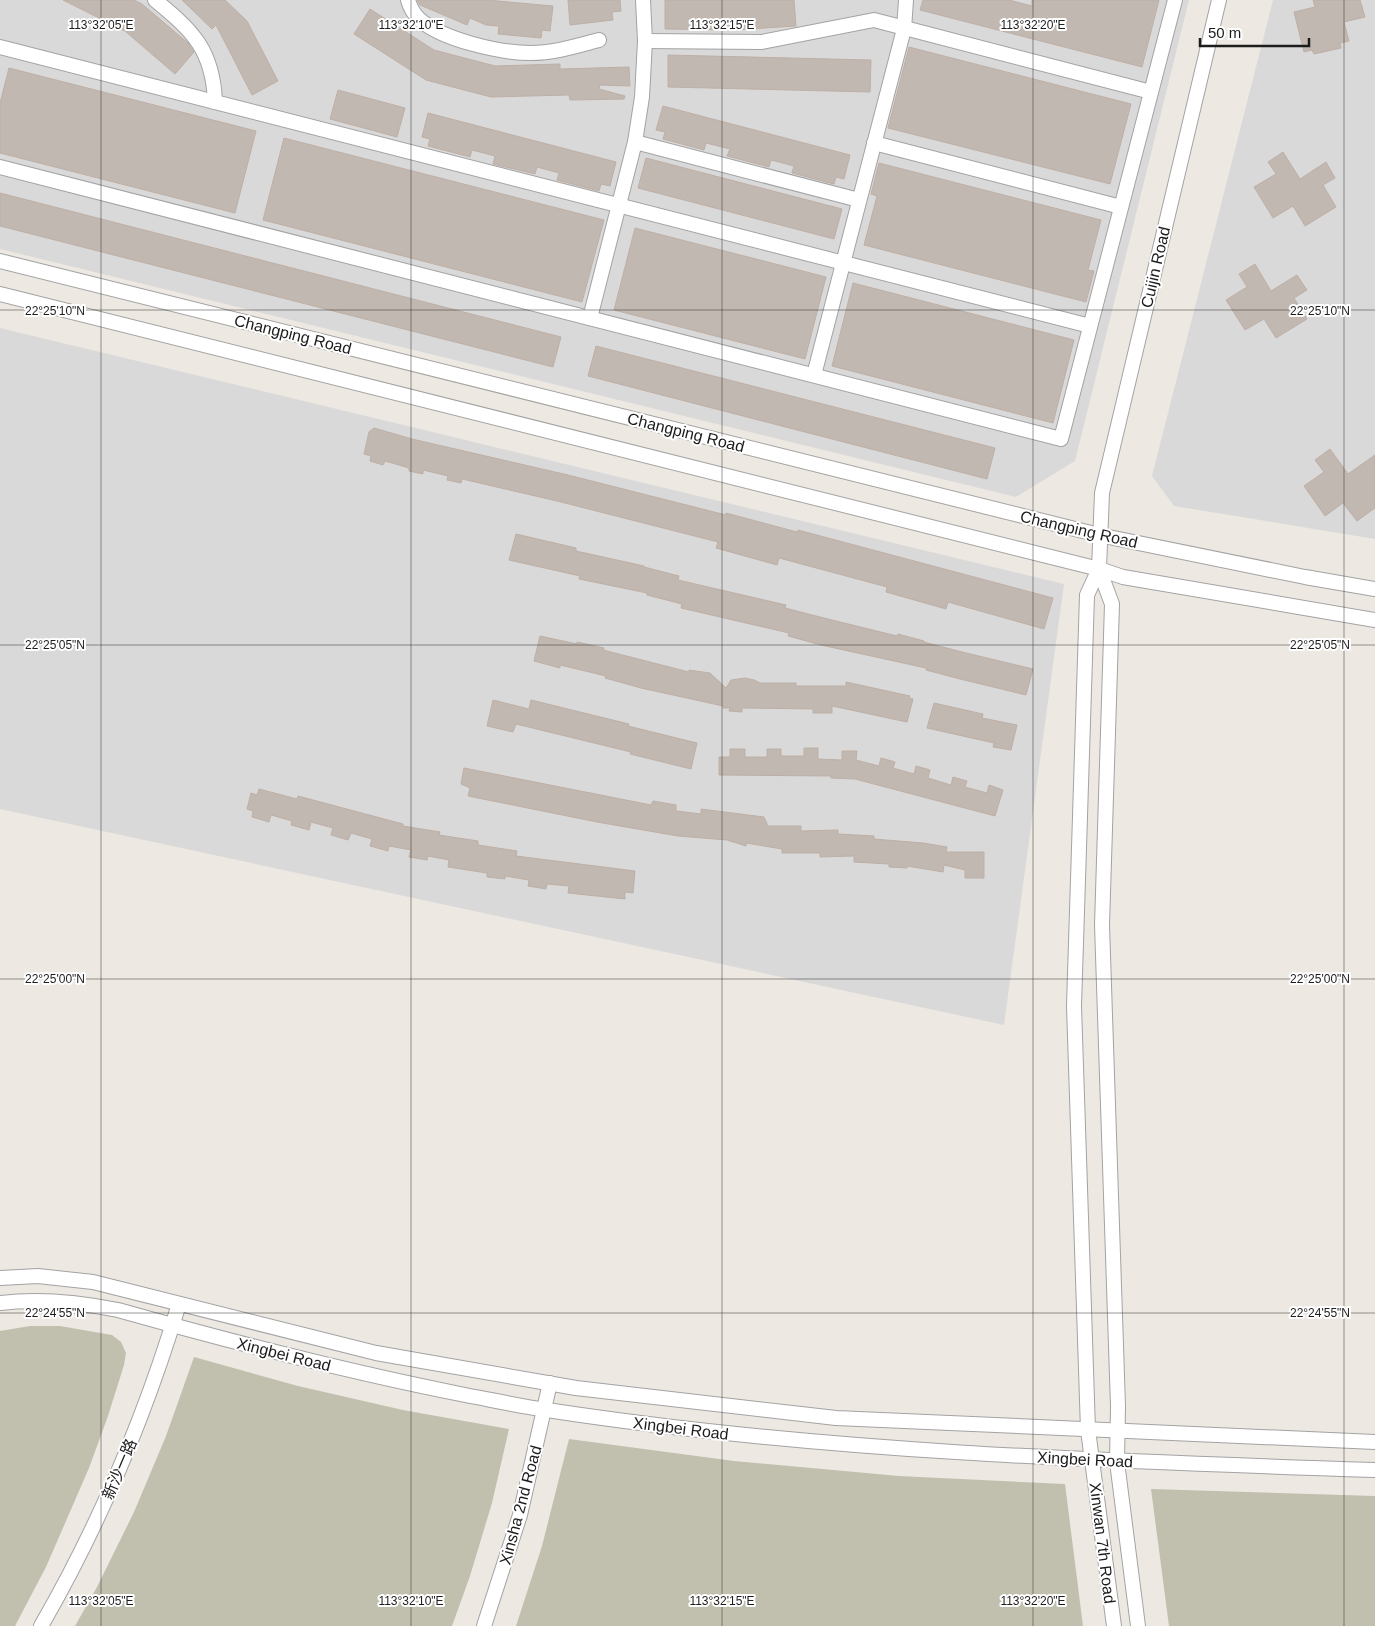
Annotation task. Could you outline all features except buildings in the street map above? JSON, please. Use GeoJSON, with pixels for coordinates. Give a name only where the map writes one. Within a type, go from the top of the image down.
{"type":"FeatureCollection","features":[{"type":"Feature","properties":{"kind":"street"},"geometry":{"type":"LineString","coordinates":[[155,0],[187,26],[197,39],[211,69],[215,85],[215,102]]}},
{"type":"Feature","properties":{"kind":"street"},"geometry":{"type":"LineString","coordinates":[[408,0],[410,8],[420,20],[432,28],[463,42],[497,50],[531,53],[557,50],[599,40]]}},
{"type":"Feature","properties":{"kind":"street"},"geometry":{"type":"LineString","coordinates":[[590,318],[635,142],[642,97],[645,41],[642,0]]}},
{"type":"Feature","properties":{"kind":"street"},"geometry":{"type":"LineString","coordinates":[[814,375],[904,29],[906,0]]}},
{"type":"Feature","properties":{"kind":"street"},"geometry":{"type":"LineString","coordinates":[[0,167],[1061,439],[1175,0]]}},
{"type":"Feature","properties":{"kind":"street","name":"Cuijin Road"},"geometry":{"type":"LineString","coordinates":[[1099,569],[1102,493],[1219,0]]}},
{"type":"Feature","properties":{"kind":"street"},"geometry":{"type":"LineString","coordinates":[[645,41],[762,42],[874,20],[1151,92]]}},
{"type":"Feature","properties":{"kind":"street"},"geometry":{"type":"LineString","coordinates":[[0,47],[1090,326]]}},
{"type":"Feature","properties":{"kind":"street"},"geometry":{"type":"LineString","coordinates":[[635,142],[859,200]]}},
{"type":"Feature","properties":{"kind":"street"},"geometry":{"type":"LineString","coordinates":[[874,144],[1121,207]]}},
{"type":"Feature","properties":{"kind":"street","name":"Changping Road"},"geometry":{"type":"LineString","coordinates":[[0,262],[1099,535],[1305,577],[1375,589]]}},
{"type":"Feature","properties":{"kind":"street","name":"Changping Road"},"geometry":{"type":"LineString","coordinates":[[0,294],[1099,569],[1123,577],[1375,620]]}},
{"type":"Feature","properties":{"kind":"street","name":"Xinwan 7th Road"},"geometry":{"type":"LineString","coordinates":[[1099,569],[1088,595],[1074,1006],[1088,1430],[1114,1626]]}},
{"type":"Feature","properties":{"kind":"street","name":"Xinwan 7th Road"},"geometry":{"type":"LineString","coordinates":[[1099,569],[1112,604],[1102,925],[1118,1432],[1117,1462],[1138,1626]]}},
{"type":"Feature","properties":{"kind":"street","name":"Xingbei Road"},"geometry":{"type":"LineString","coordinates":[[0,1278],[38,1276],[93,1282],[376,1353],[576,1388],[836,1418],[1375,1442]]}},
{"type":"Feature","properties":{"kind":"street","name":"Xingbei Road"},"geometry":{"type":"LineString","coordinates":[[0,1303],[40,1301],[92,1305],[118,1310],[378,1378],[545,1410],[744,1436],[919,1450],[1117,1462],[1375,1470]]}},
{"type":"Feature","properties":{"kind":"street","name":"新沙一路"},"geometry":{"type":"LineString","coordinates":[[41,1626],[61,1592],[104,1505],[141,1416],[179,1304]]}},
{"type":"Feature","properties":{"kind":"street","name":"Xinsha 2nd Road"},"geometry":{"type":"LineString","coordinates":[[484,1626],[520,1515],[550,1383]]}},
{"type":"Feature","properties":{"kind":"shaded area"},"geometry":{"type":"Polygon","coordinates":[[[0,0],[1189,0],[1075,461],[1016,497],[0,249],[0,0]]]}},
{"type":"Feature","properties":{"kind":"shaded area"},"geometry":{"type":"Polygon","coordinates":[[[1273,0],[1375,0],[1375,539],[1174,506],[1152,476],[1273,0]]]}},
{"type":"Feature","properties":{"kind":"shaded area"},"geometry":{"type":"Polygon","coordinates":[[[0,328],[1064,584],[1004,1025],[0,809],[0,328]]]}},
{"type":"Feature","properties":{"kind":"shaded area"},"geometry":{"type":"Polygon","coordinates":[[[30,1326],[60,1326],[112,1335],[121,1342],[126,1353],[108,1416],[89,1468],[46,1567],[15,1626],[0,1626],[0,1331],[30,1326]]]}},
{"type":"Feature","properties":{"kind":"shaded area"},"geometry":{"type":"Polygon","coordinates":[[[194,1357],[298,1386],[403,1410],[509,1429],[492,1503],[470,1576],[452,1626],[75,1626],[97,1587],[134,1512],[166,1436],[194,1357]]]}},
{"type":"Feature","properties":{"kind":"shaded area"},"geometry":{"type":"Polygon","coordinates":[[[569,1439],[734,1461],[899,1476],[1065,1484],[1083,1626],[516,1626],[542,1546],[569,1439]]]}},
{"type":"Feature","properties":{"kind":"shaded area"},"geometry":{"type":"Polygon","coordinates":[[[1151,1489],[1375,1496],[1375,1626],[1169,1626],[1151,1489]]]}}]}
